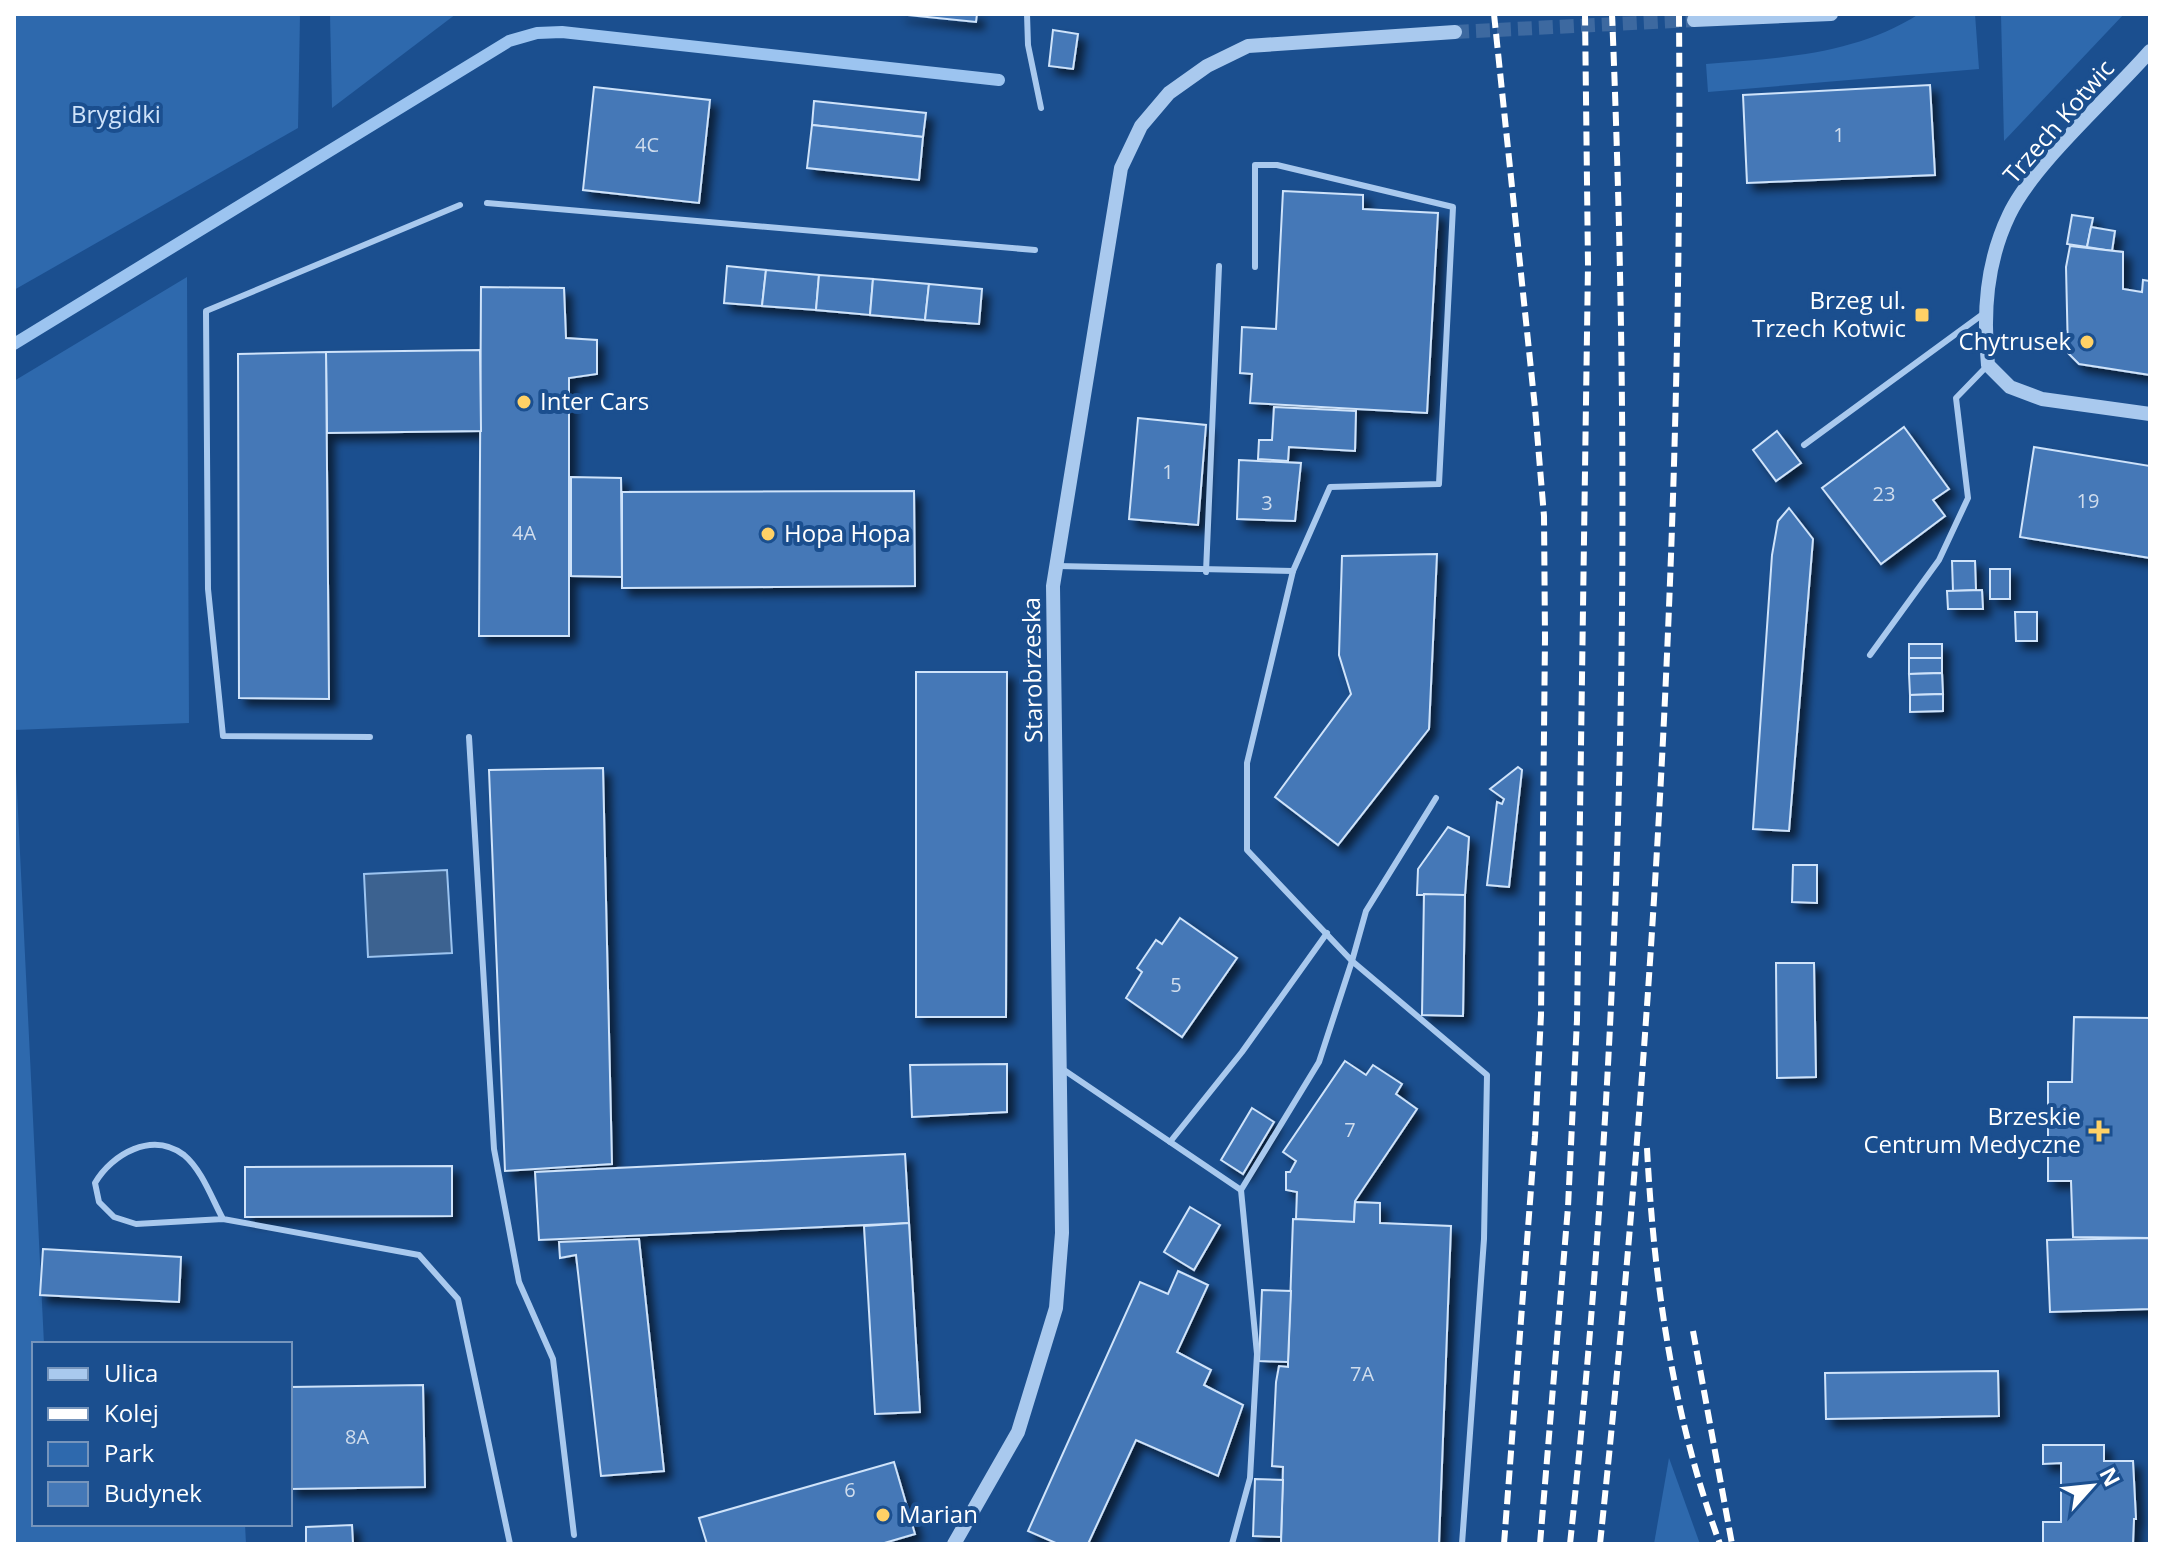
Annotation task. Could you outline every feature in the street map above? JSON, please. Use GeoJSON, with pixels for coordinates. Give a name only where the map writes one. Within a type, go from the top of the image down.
{"type":"FeatureCollection","features":[{"type":"Feature","properties":{"kind":"street"},"geometry":{"type":"LineString","coordinates":[[1694,20],[1831,14]]}},
{"type":"Feature","properties":{"kind":"street","name":"Starobrzeska"},"geometry":{"type":"LineString","coordinates":[[954,1544],[1018,1432],[1056,1308],[1062,1233],[1053,586],[1121,168],[1141,126],[1169,93],[1207,66],[1248,46],[1455,32]]}},
{"type":"Feature","properties":{"kind":"street","name":"Trzech Kotwic"},"geometry":{"type":"LineString","coordinates":[[1988,365],[1983,314],[1994,255],[2010,213],[2039,172],[2150,51]]}},
{"type":"Feature","properties":{"kind":"street"},"geometry":{"type":"LineString","coordinates":[[1988,365],[2010,387],[2042,399],[2150,414]]}},
{"type":"Feature","properties":{"kind":"lane"},"geometry":{"type":"LineString","coordinates":[[1027,14],[1028,45],[1041,108]]}},
{"type":"Feature","properties":{"kind":"lane"},"geometry":{"type":"LineString","coordinates":[[1255,267],[1255,165],[1277,165],[1453,207],[1439,484],[1330,487],[1293,571],[1247,763],[1247,850],[1352,961],[1487,1075],[1484,1239],[1462,1544]]}},
{"type":"Feature","properties":{"kind":"lane"},"geometry":{"type":"LineString","coordinates":[[487,203],[1035,250]]}},
{"type":"Feature","properties":{"kind":"lane"},"geometry":{"type":"LineString","coordinates":[[370,737],[223,736],[208,589],[206,311],[460,205]]}},
{"type":"Feature","properties":{"kind":"lane"},"geometry":{"type":"LineString","coordinates":[[1206,572],[1219,266]]}},
{"type":"Feature","properties":{"kind":"lane"},"geometry":{"type":"LineString","coordinates":[[1804,445],[1983,314]]}},
{"type":"Feature","properties":{"kind":"lane"},"geometry":{"type":"LineString","coordinates":[[1870,655],[1939,560],[1968,498],[1956,398],[1988,365]]}},
{"type":"Feature","properties":{"kind":"lane"},"geometry":{"type":"LineString","coordinates":[[1057,566],[1206,572],[1293,571]]}},
{"type":"Feature","properties":{"kind":"lane"},"geometry":{"type":"LineString","coordinates":[[469,737],[494,1149],[519,1282],[553,1359],[574,1535]]}},
{"type":"Feature","properties":{"kind":"lane"},"geometry":{"type":"LineString","coordinates":[[1232,1544],[1250,1478],[1257,1354],[1241,1190],[1319,1062],[1366,911],[1436,798]]}},
{"type":"Feature","properties":{"kind":"lane"},"geometry":{"type":"LineString","coordinates":[[1170,1142],[1242,1052],[1327,933]]}},
{"type":"Feature","properties":{"kind":"lane"},"geometry":{"type":"LineString","coordinates":[[1060,1067],[1241,1190]]}},
{"type":"Feature","properties":{"kind":"lane"},"geometry":{"type":"LineString","coordinates":[[223,1219],[201,1177],[184,1155],[162,1147],[140,1146],[118,1155],[95,1183],[99,1202],[114,1217],[136,1224],[223,1219],[419,1255],[458,1299],[510,1544]]}},
{"type":"Feature","properties":{"kind":"green space","name":"Brygidki"},"geometry":{"type":"Polygon","coordinates":[[[14,14],[300,14],[298,128],[14,290],[14,14]]]}},
{"type":"Feature","properties":{"kind":"green space"},"geometry":{"type":"Polygon","coordinates":[[[330,14],[456,14],[332,108],[330,14]]]}},
{"type":"Feature","properties":{"kind":"green space"},"geometry":{"type":"Polygon","coordinates":[[[1919,14],[1975,14],[1979,69],[1708,92],[1706,64],[1789,56],[1843,46],[1895,28],[1919,14]]]}},
{"type":"Feature","properties":{"kind":"green space"},"geometry":{"type":"Polygon","coordinates":[[[2001,14],[2124,14],[2004,141],[2001,14]]]}},
{"type":"Feature","properties":{"kind":"green space"},"geometry":{"type":"Polygon","coordinates":[[[187,277],[189,723],[14,730],[14,381],[187,277]]]}},
{"type":"Feature","properties":{"kind":"green space"},"geometry":{"type":"Polygon","coordinates":[[[14,730],[44,1342],[32,1342],[32,1526],[245,1526],[246,1544],[14,1544],[14,730]]]}},
{"type":"Feature","properties":{"kind":"green space"},"geometry":{"type":"Polygon","coordinates":[[[1669,1458],[1700,1544],[1654,1544],[1669,1458]]]}},
{"type":"Feature","properties":{"kind":"shaded area"},"geometry":{"type":"Polygon","coordinates":[[[447,870],[452,953],[368,957],[364,874],[447,870]]]}},
{"type":"Feature","properties":{"kind":"building"},"geometry":{"type":"Polygon","coordinates":[[[898,14],[977,14],[976,22],[898,14]]]}},
{"type":"Feature","properties":{"kind":"building"},"geometry":{"type":"Polygon","coordinates":[[[1053,30],[1078,34],[1073,69],[1049,66],[1053,30]]]}},
{"type":"Feature","properties":{"kind":"building"},"geometry":{"type":"Polygon","coordinates":[[[1930,85],[1935,175],[1747,183],[1743,95],[1930,85]]]}},
{"type":"Feature","properties":{"kind":"building"},"geometry":{"type":"Polygon","coordinates":[[[594,87],[710,100],[699,203],[583,190],[594,87]]]}},
{"type":"Feature","properties":{"kind":"building"},"geometry":{"type":"Polygon","coordinates":[[[814,101],[926,113],[923,137],[812,125],[814,101]]]}},
{"type":"Feature","properties":{"kind":"building"},"geometry":{"type":"Polygon","coordinates":[[[812,125],[923,137],[919,180],[807,168],[812,125]]]}},
{"type":"Feature","properties":{"kind":"building"},"geometry":{"type":"Polygon","coordinates":[[[1283,191],[1363,195],[1363,209],[1438,213],[1427,413],[1250,403],[1252,374],[1240,373],[1242,327],[1276,329],[1283,191]]]}},
{"type":"Feature","properties":{"kind":"building"},"geometry":{"type":"Polygon","coordinates":[[[2072,215],[2093,218],[2087,247],[2067,244],[2072,215]]]}},
{"type":"Feature","properties":{"kind":"building"},"geometry":{"type":"Polygon","coordinates":[[[2091,227],[2115,231],[2112,251],[2087,247],[2091,227]]]}},
{"type":"Feature","properties":{"kind":"building"},"geometry":{"type":"Polygon","coordinates":[[[2070,246],[2123,252],[2123,289],[2142,292],[2143,280],[2150,281],[2150,375],[2079,364],[2068,353],[2066,267],[2070,246]]]}},
{"type":"Feature","properties":{"kind":"building"},"geometry":{"type":"Polygon","coordinates":[[[727,266],[766,270],[762,306],[724,303],[727,266]]]}},
{"type":"Feature","properties":{"kind":"building"},"geometry":{"type":"Polygon","coordinates":[[[766,270],[819,275],[816,310],[762,306],[766,270]]]}},
{"type":"Feature","properties":{"kind":"building"},"geometry":{"type":"Polygon","coordinates":[[[819,275],[873,279],[870,315],[816,310],[819,275]]]}},
{"type":"Feature","properties":{"kind":"building"},"geometry":{"type":"Polygon","coordinates":[[[873,279],[929,284],[925,320],[870,315],[873,279]]]}},
{"type":"Feature","properties":{"kind":"building"},"geometry":{"type":"Polygon","coordinates":[[[929,284],[982,289],[979,324],[925,320],[929,284]]]}},
{"type":"Feature","properties":{"kind":"building"},"geometry":{"type":"Polygon","coordinates":[[[481,287],[564,288],[566,338],[597,340],[597,374],[569,378],[569,636],[479,636],[481,287]]]}},
{"type":"Feature","properties":{"kind":"building"},"geometry":{"type":"Polygon","coordinates":[[[480,350],[481,431],[327,433],[326,352],[480,350]]]}},
{"type":"Feature","properties":{"kind":"building"},"geometry":{"type":"Polygon","coordinates":[[[326,352],[329,699],[239,698],[238,354],[326,352]]]}},
{"type":"Feature","properties":{"kind":"building"},"geometry":{"type":"Polygon","coordinates":[[[1274,407],[1356,411],[1355,451],[1289,447],[1288,461],[1258,459],[1259,440],[1272,440],[1274,407]]]}},
{"type":"Feature","properties":{"kind":"building"},"geometry":{"type":"Polygon","coordinates":[[[1138,418],[1206,425],[1198,525],[1129,519],[1138,418]]]}},
{"type":"Feature","properties":{"kind":"building"},"geometry":{"type":"Polygon","coordinates":[[[1904,427],[1949,489],[1933,500],[1945,516],[1881,564],[1822,488],[1904,427]]]}},
{"type":"Feature","properties":{"kind":"building"},"geometry":{"type":"Polygon","coordinates":[[[1777,431],[1801,463],[1776,481],[1753,450],[1777,431]]]}},
{"type":"Feature","properties":{"kind":"building"},"geometry":{"type":"Polygon","coordinates":[[[2034,447],[2150,466],[2150,558],[2020,537],[2034,447]]]}},
{"type":"Feature","properties":{"kind":"building"},"geometry":{"type":"Polygon","coordinates":[[[1239,460],[1301,463],[1295,521],[1237,519],[1239,460]]]}},
{"type":"Feature","properties":{"kind":"building"},"geometry":{"type":"Polygon","coordinates":[[[571,477],[621,478],[622,577],[571,576],[571,477]]]}},
{"type":"Feature","properties":{"kind":"building","name":"Hopa Hopa"},"geometry":{"type":"Polygon","coordinates":[[[914,491],[915,586],[622,588],[622,492],[914,491]]]}},
{"type":"Feature","properties":{"kind":"building"},"geometry":{"type":"Polygon","coordinates":[[[1789,508],[1813,539],[1789,831],[1753,829],[1772,555],[1778,521],[1789,508]]]}},
{"type":"Feature","properties":{"kind":"building"},"geometry":{"type":"Polygon","coordinates":[[[1437,554],[1429,729],[1338,845],[1275,797],[1351,694],[1339,655],[1342,556],[1437,554]]]}},
{"type":"Feature","properties":{"kind":"building"},"geometry":{"type":"Polygon","coordinates":[[[1952,561],[1975,561],[1976,590],[1953,591],[1952,561]]]}},
{"type":"Feature","properties":{"kind":"building"},"geometry":{"type":"Polygon","coordinates":[[[1990,569],[2010,569],[2010,599],[1990,599],[1990,569]]]}},
{"type":"Feature","properties":{"kind":"building"},"geometry":{"type":"Polygon","coordinates":[[[1982,590],[1983,609],[1948,609],[1947,591],[1982,590]]]}},
{"type":"Feature","properties":{"kind":"building"},"geometry":{"type":"Polygon","coordinates":[[[2015,612],[2037,612],[2037,641],[2016,641],[2015,612]]]}},
{"type":"Feature","properties":{"kind":"building"},"geometry":{"type":"Polygon","coordinates":[[[1909,644],[1942,644],[1942,658],[1909,658],[1909,644]]]}},
{"type":"Feature","properties":{"kind":"building"},"geometry":{"type":"Polygon","coordinates":[[[1909,658],[1942,658],[1942,673],[1909,674],[1909,658]]]}},
{"type":"Feature","properties":{"kind":"building"},"geometry":{"type":"Polygon","coordinates":[[[916,672],[1007,672],[1006,1017],[916,1017],[916,672]]]}},
{"type":"Feature","properties":{"kind":"building"},"geometry":{"type":"Polygon","coordinates":[[[1942,673],[1943,694],[1910,695],[1909,674],[1942,673]]]}},
{"type":"Feature","properties":{"kind":"building"},"geometry":{"type":"Polygon","coordinates":[[[1943,694],[1943,711],[1910,712],[1910,695],[1943,694]]]}},
{"type":"Feature","properties":{"kind":"building"},"geometry":{"type":"Polygon","coordinates":[[[1518,767],[1522,770],[1509,887],[1487,885],[1497,802],[1502,804],[1504,799],[1490,789],[1518,767]]]}},
{"type":"Feature","properties":{"kind":"building"},"geometry":{"type":"Polygon","coordinates":[[[603,768],[612,1164],[505,1171],[489,770],[603,768]]]}},
{"type":"Feature","properties":{"kind":"building"},"geometry":{"type":"Polygon","coordinates":[[[1448,827],[1469,837],[1465,895],[1417,895],[1418,869],[1448,827]]]}},
{"type":"Feature","properties":{"kind":"building"},"geometry":{"type":"Polygon","coordinates":[[[1793,865],[1817,865],[1817,903],[1792,902],[1793,865]]]}},
{"type":"Feature","properties":{"kind":"building"},"geometry":{"type":"Polygon","coordinates":[[[1424,894],[1465,895],[1463,1016],[1422,1015],[1424,894]]]}},
{"type":"Feature","properties":{"kind":"building"},"geometry":{"type":"Polygon","coordinates":[[[1180,918],[1237,958],[1182,1037],[1126,998],[1142,972],[1137,968],[1156,940],[1162,944],[1180,918]]]}},
{"type":"Feature","properties":{"kind":"building"},"geometry":{"type":"Polygon","coordinates":[[[1776,963],[1814,963],[1816,1077],[1777,1078],[1776,963]]]}},
{"type":"Feature","properties":{"kind":"building","name":"Brzeskie Centrum Medyczne"},"geometry":{"type":"Polygon","coordinates":[[[2074,1017],[2150,1018],[2150,1238],[2073,1237],[2071,1181],[2048,1181],[2048,1082],[2072,1082],[2074,1017]]]}},
{"type":"Feature","properties":{"kind":"building"},"geometry":{"type":"Polygon","coordinates":[[[1345,1061],[1366,1075],[1373,1065],[1402,1084],[1396,1094],[1417,1109],[1355,1201],[1354,1222],[1296,1219],[1297,1192],[1286,1190],[1286,1172],[1290,1172],[1296,1161],[1283,1152],[1345,1061]]]}},
{"type":"Feature","properties":{"kind":"building"},"geometry":{"type":"Polygon","coordinates":[[[1007,1064],[1007,1112],[912,1117],[910,1065],[1007,1064]]]}},
{"type":"Feature","properties":{"kind":"building"},"geometry":{"type":"Polygon","coordinates":[[[1252,1108],[1274,1122],[1243,1174],[1221,1160],[1252,1108]]]}},
{"type":"Feature","properties":{"kind":"building"},"geometry":{"type":"Polygon","coordinates":[[[905,1154],[909,1223],[539,1240],[535,1172],[905,1154]]]}},
{"type":"Feature","properties":{"kind":"building"},"geometry":{"type":"Polygon","coordinates":[[[452,1166],[452,1216],[245,1217],[245,1167],[452,1166]]]}},
{"type":"Feature","properties":{"kind":"building"},"geometry":{"type":"Polygon","coordinates":[[[1355,1202],[1380,1203],[1380,1223],[1451,1226],[1439,1544],[1281,1544],[1283,1467],[1272,1466],[1276,1382],[1279,1366],[1288,1367],[1293,1219],[1354,1222],[1355,1202]]]}},
{"type":"Feature","properties":{"kind":"building"},"geometry":{"type":"Polygon","coordinates":[[[1190,1207],[1220,1225],[1194,1270],[1164,1252],[1190,1207]]]}},
{"type":"Feature","properties":{"kind":"building"},"geometry":{"type":"Polygon","coordinates":[[[909,1223],[920,1412],[875,1414],[864,1226],[909,1223]]]}},
{"type":"Feature","properties":{"kind":"building"},"geometry":{"type":"Polygon","coordinates":[[[2150,1238],[2150,1309],[2050,1312],[2047,1240],[2150,1238]]]}},
{"type":"Feature","properties":{"kind":"building"},"geometry":{"type":"Polygon","coordinates":[[[639,1239],[664,1471],[601,1476],[576,1255],[560,1258],[559,1242],[639,1239]]]}},
{"type":"Feature","properties":{"kind":"building"},"geometry":{"type":"Polygon","coordinates":[[[43,1249],[181,1257],[179,1302],[40,1295],[43,1249]]]}},
{"type":"Feature","properties":{"kind":"building"},"geometry":{"type":"Polygon","coordinates":[[[1178,1271],[1208,1285],[1177,1352],[1211,1370],[1204,1385],[1243,1405],[1218,1476],[1136,1440],[1088,1544],[1058,1544],[1028,1531],[1140,1282],[1168,1294],[1178,1271]]]}},
{"type":"Feature","properties":{"kind":"building"},"geometry":{"type":"Polygon","coordinates":[[[1262,1290],[1291,1291],[1288,1362],[1259,1361],[1262,1290]]]}},
{"type":"Feature","properties":{"kind":"building"},"geometry":{"type":"Polygon","coordinates":[[[1998,1371],[1999,1416],[1826,1419],[1825,1373],[1998,1371]]]}},
{"type":"Feature","properties":{"kind":"building"},"geometry":{"type":"Polygon","coordinates":[[[423,1385],[425,1487],[292,1489],[292,1387],[423,1385]]]}},
{"type":"Feature","properties":{"kind":"building"},"geometry":{"type":"Polygon","coordinates":[[[2043,1445],[2104,1445],[2104,1461],[2133,1461],[2136,1519],[2133,1544],[2043,1544],[2043,1522],[2061,1522],[2061,1463],[2043,1464],[2043,1445]]]}},
{"type":"Feature","properties":{"kind":"building"},"geometry":{"type":"Polygon","coordinates":[[[894,1462],[915,1534],[881,1544],[707,1544],[699,1518],[894,1462]]]}},
{"type":"Feature","properties":{"kind":"building"},"geometry":{"type":"Polygon","coordinates":[[[1255,1479],[1283,1480],[1281,1537],[1253,1536],[1255,1479]]]}},
{"type":"Feature","properties":{"kind":"building"},"geometry":{"type":"Polygon","coordinates":[[[352,1525],[353,1544],[306,1544],[306,1527],[352,1525]]]}},
{"type":"Feature","properties":{"kind":"waterway"},"geometry":{"type":"LineString","coordinates":[[14,344],[509,41],[537,33],[562,32],[999,80]]}},
{"type":"Feature","properties":{"kind":"tunnel"},"geometry":{"type":"LineString","coordinates":[[1455,32],[1694,20]]}},
{"type":"Feature","properties":{"kind":"railway"},"geometry":{"type":"LineString","coordinates":[[1494,14],[1544,516],[1545,638],[1541,1015],[1535,1136],[1504,1544]]}},
{"type":"Feature","properties":{"kind":"railway"},"geometry":{"type":"LineString","coordinates":[[1540,1544],[1568,1207],[1577,1020],[1588,265],[1585,14]]}},
{"type":"Feature","properties":{"kind":"railway"},"geometry":{"type":"LineString","coordinates":[[1570,1544],[1602,1162],[1613,971],[1619,780],[1622,397],[1612,14]]}},
{"type":"Feature","properties":{"kind":"railway"},"geometry":{"type":"LineString","coordinates":[[1600,1544],[1635,1162],[1661,780],[1676,397],[1679,14]]}},
{"type":"Feature","properties":{"kind":"railway"},"geometry":{"type":"LineString","coordinates":[[1647,1148],[1655,1249],[1668,1349],[1690,1448],[1720,1544]]}},
{"type":"Feature","properties":{"kind":"railway"},"geometry":{"type":"LineString","coordinates":[[1693,1331],[1732,1544]]}},
{"type":"Feature","properties":{"kind":"place","name":"Brzeg ul. Trzech Kotwic"},"geometry":{"type":"Point","coordinates":[1922,315]}},
{"type":"Feature","properties":{"kind":"place","name":"Chytrusek"},"geometry":{"type":"Point","coordinates":[2087,342]}},
{"type":"Feature","properties":{"kind":"place","name":"Inter Cars"},"geometry":{"type":"Point","coordinates":[524,402]}},
{"type":"Feature","properties":{"kind":"place","name":"Hopa Hopa"},"geometry":{"type":"Point","coordinates":[768,534]}},
{"type":"Feature","properties":{"kind":"place","name":"Brzeskie Centrum Medyczne"},"geometry":{"type":"Point","coordinates":[2099,1131]}},
{"type":"Feature","properties":{"kind":"place","name":"Marian"},"geometry":{"type":"Point","coordinates":[883,1515]}}]}
